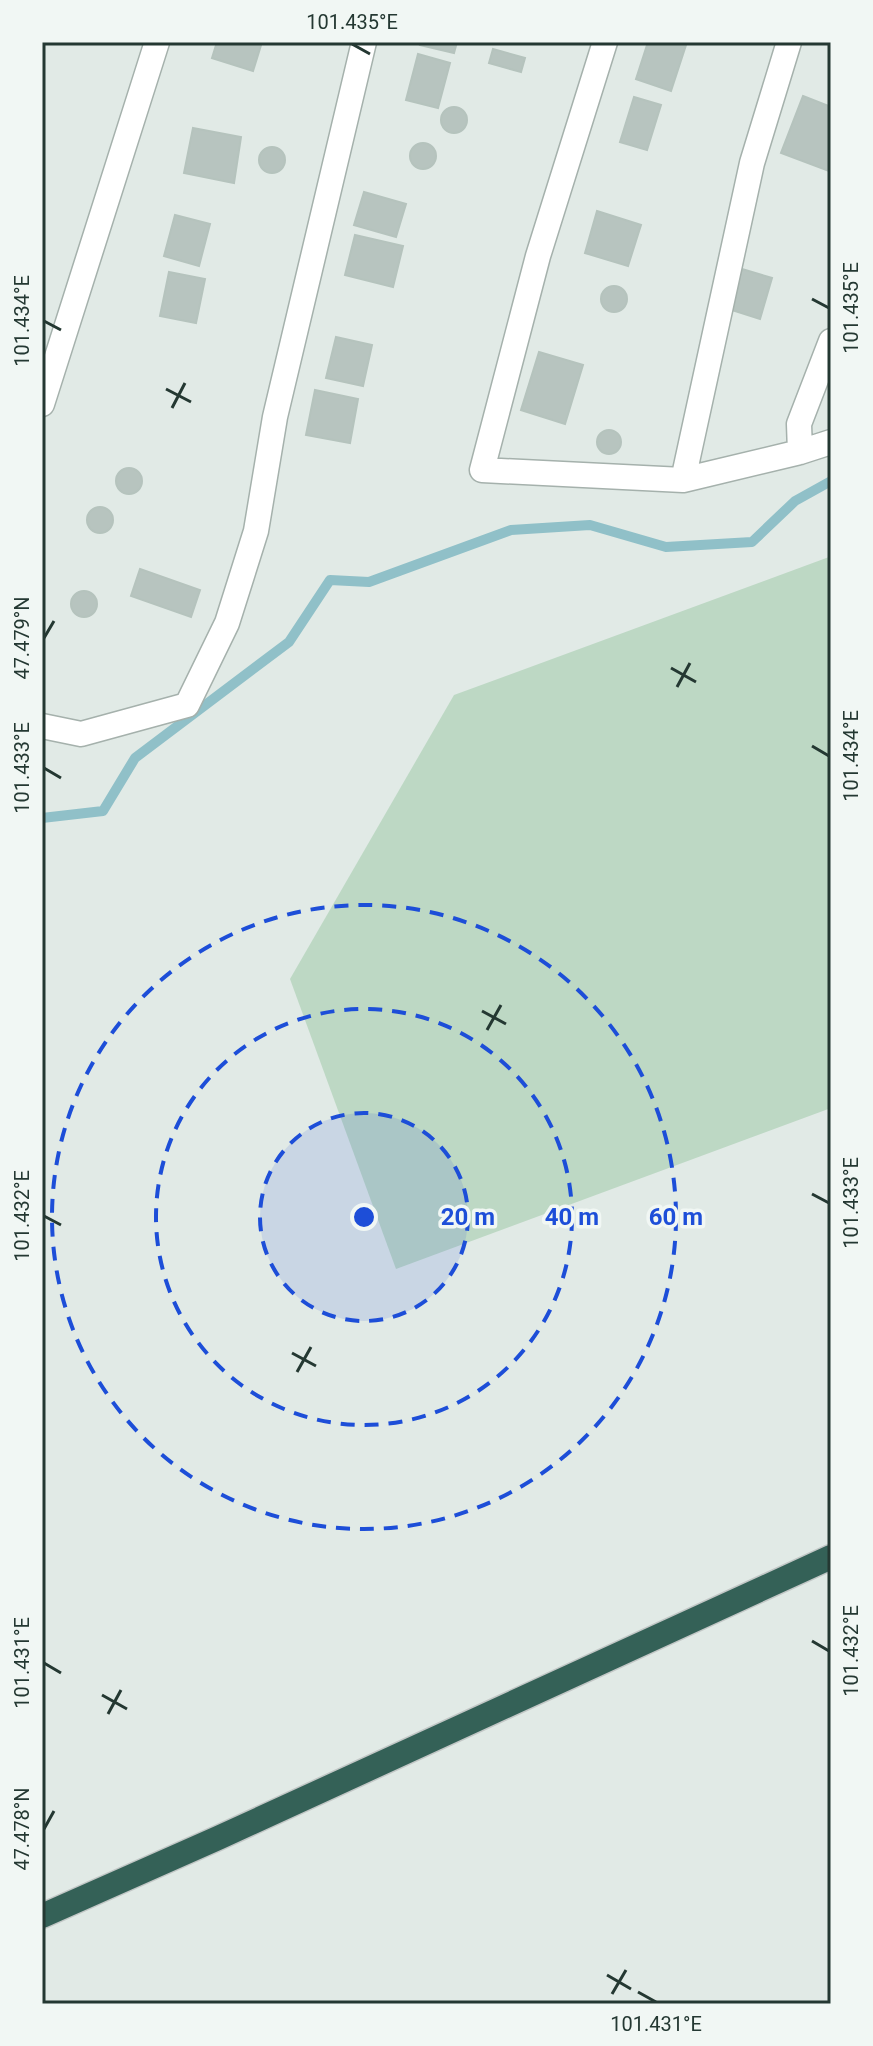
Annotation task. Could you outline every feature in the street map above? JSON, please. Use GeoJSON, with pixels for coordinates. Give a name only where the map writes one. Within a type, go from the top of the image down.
{"type":"FeatureCollection","features":[{"type":"Feature","properties":{"kind":"highway"},"geometry":{"type":"LineString","coordinates":[[42,1916],[831,1557]]}},
{"type":"Feature","properties":{"kind":"street"},"geometry":{"type":"LineString","coordinates":[[42,404],[157,42]]}},
{"type":"Feature","properties":{"kind":"street"},"geometry":{"type":"LineString","coordinates":[[42,726],[81,734],[187,705],[227,623],[256,531],[275,417],[364,42]]}},
{"type":"Feature","properties":{"kind":"street"},"geometry":{"type":"LineString","coordinates":[[605,42],[538,256],[482,470],[683,480],[831,442]]}},
{"type":"Feature","properties":{"kind":"street"},"geometry":{"type":"LineString","coordinates":[[683,480],[752,163],[789,42]]}},
{"type":"Feature","properties":{"kind":"street"},"geometry":{"type":"LineString","coordinates":[[800,452],[799,424],[831,341]]}},
{"type":"Feature","properties":{"kind":"green space"},"geometry":{"type":"Polygon","coordinates":[[[829,557],[831,1108],[396,1269],[290,979],[454,695],[829,557]]]}},
{"type":"Feature","properties":{"kind":"building"},"geometry":{"type":"Polygon","coordinates":[[[217,42],[262,42],[253,71],[212,58],[217,42]]]}},
{"type":"Feature","properties":{"kind":"building"},"geometry":{"type":"Polygon","coordinates":[[[421,42],[457,42],[454,53],[420,45],[421,42]]]}},
{"type":"Feature","properties":{"kind":"building"},"geometry":{"type":"Polygon","coordinates":[[[648,42],[687,42],[671,91],[636,79],[648,42]]]}},
{"type":"Feature","properties":{"kind":"building"},"geometry":{"type":"Polygon","coordinates":[[[493,49],[525,58],[521,72],[489,63],[493,49]]]}},
{"type":"Feature","properties":{"kind":"building"},"geometry":{"type":"Polygon","coordinates":[[[418,54],[450,63],[438,108],[406,100],[418,54]]]}},
{"type":"Feature","properties":{"kind":"building"},"geometry":{"type":"Polygon","coordinates":[[[803,96],[831,107],[829,171],[781,153],[803,96]]]}},
{"type":"Feature","properties":{"kind":"building"},"geometry":{"type":"Polygon","coordinates":[[[634,97],[661,105],[647,150],[620,142],[634,97]]]}},
{"type":"Feature","properties":{"kind":"building"},"geometry":{"type":"Polygon","coordinates":[[[454,107],[463,111],[467,120],[463,129],[454,133],[445,129],[441,120],[445,111],[454,107]]]}},
{"type":"Feature","properties":{"kind":"building"},"geometry":{"type":"Polygon","coordinates":[[[193,128],[241,137],[234,183],[184,173],[193,128]]]}},
{"type":"Feature","properties":{"kind":"building"},"geometry":{"type":"Polygon","coordinates":[[[423,143],[432,147],[436,156],[432,165],[423,169],[414,165],[410,156],[414,147],[423,143]]]}},
{"type":"Feature","properties":{"kind":"building"},"geometry":{"type":"Polygon","coordinates":[[[272,147],[281,151],[285,160],[281,169],[272,173],[263,169],[259,160],[263,151],[272,147]]]}},
{"type":"Feature","properties":{"kind":"building"},"geometry":{"type":"Polygon","coordinates":[[[364,192],[406,204],[396,237],[354,225],[364,192]]]}},
{"type":"Feature","properties":{"kind":"building"},"geometry":{"type":"Polygon","coordinates":[[[597,211],[641,225],[628,266],[585,253],[597,211]]]}},
{"type":"Feature","properties":{"kind":"building"},"geometry":{"type":"Polygon","coordinates":[[[175,215],[210,224],[199,266],[164,256],[175,215]]]}},
{"type":"Feature","properties":{"kind":"building"},"geometry":{"type":"Polygon","coordinates":[[[355,235],[403,246],[393,287],[345,275],[355,235]]]}},
{"type":"Feature","properties":{"kind":"building"},"geometry":{"type":"Polygon","coordinates":[[[742,269],[772,278],[760,319],[729,309],[742,269]]]}},
{"type":"Feature","properties":{"kind":"building"},"geometry":{"type":"Polygon","coordinates":[[[169,272],[205,279],[196,323],[160,316],[169,272]]]}},
{"type":"Feature","properties":{"kind":"building"},"geometry":{"type":"Polygon","coordinates":[[[614,286],[623,290],[627,299],[623,308],[614,312],[605,308],[601,299],[605,290],[614,286]]]}},
{"type":"Feature","properties":{"kind":"building"},"geometry":{"type":"Polygon","coordinates":[[[336,337],[372,345],[363,386],[326,378],[336,337]]]}},
{"type":"Feature","properties":{"kind":"building"},"geometry":{"type":"Polygon","coordinates":[[[539,352],[583,365],[565,424],[521,410],[539,352]]]}},
{"type":"Feature","properties":{"kind":"building"},"geometry":{"type":"Polygon","coordinates":[[[315,390],[358,399],[350,443],[306,435],[315,390]]]}},
{"type":"Feature","properties":{"kind":"building"},"geometry":{"type":"Polygon","coordinates":[[[609,430],[618,433],[621,442],[618,451],[609,454],[600,451],[597,442],[600,433],[609,430]]]}},
{"type":"Feature","properties":{"kind":"building"},"geometry":{"type":"Polygon","coordinates":[[[129,468],[138,472],[142,481],[138,490],[129,494],[120,490],[116,481],[120,472],[129,468]]]}},
{"type":"Feature","properties":{"kind":"building"},"geometry":{"type":"Polygon","coordinates":[[[100,507],[109,511],[113,520],[109,529],[100,533],[91,529],[87,520],[91,511],[100,507]]]}},
{"type":"Feature","properties":{"kind":"building"},"geometry":{"type":"Polygon","coordinates":[[[140,569],[200,590],[191,617],[131,596],[140,569]]]}},
{"type":"Feature","properties":{"kind":"building"},"geometry":{"type":"Polygon","coordinates":[[[84,591],[93,595],[97,604],[93,613],[84,617],[75,613],[71,604],[75,595],[84,591]]]}},
{"type":"Feature","properties":{"kind":"waterway"},"geometry":{"type":"LineString","coordinates":[[42,818],[103,811],[135,758],[289,642],[330,580],[369,582],[511,530],[590,525],[666,547],[752,542],[795,501],[831,481]]}}]}
